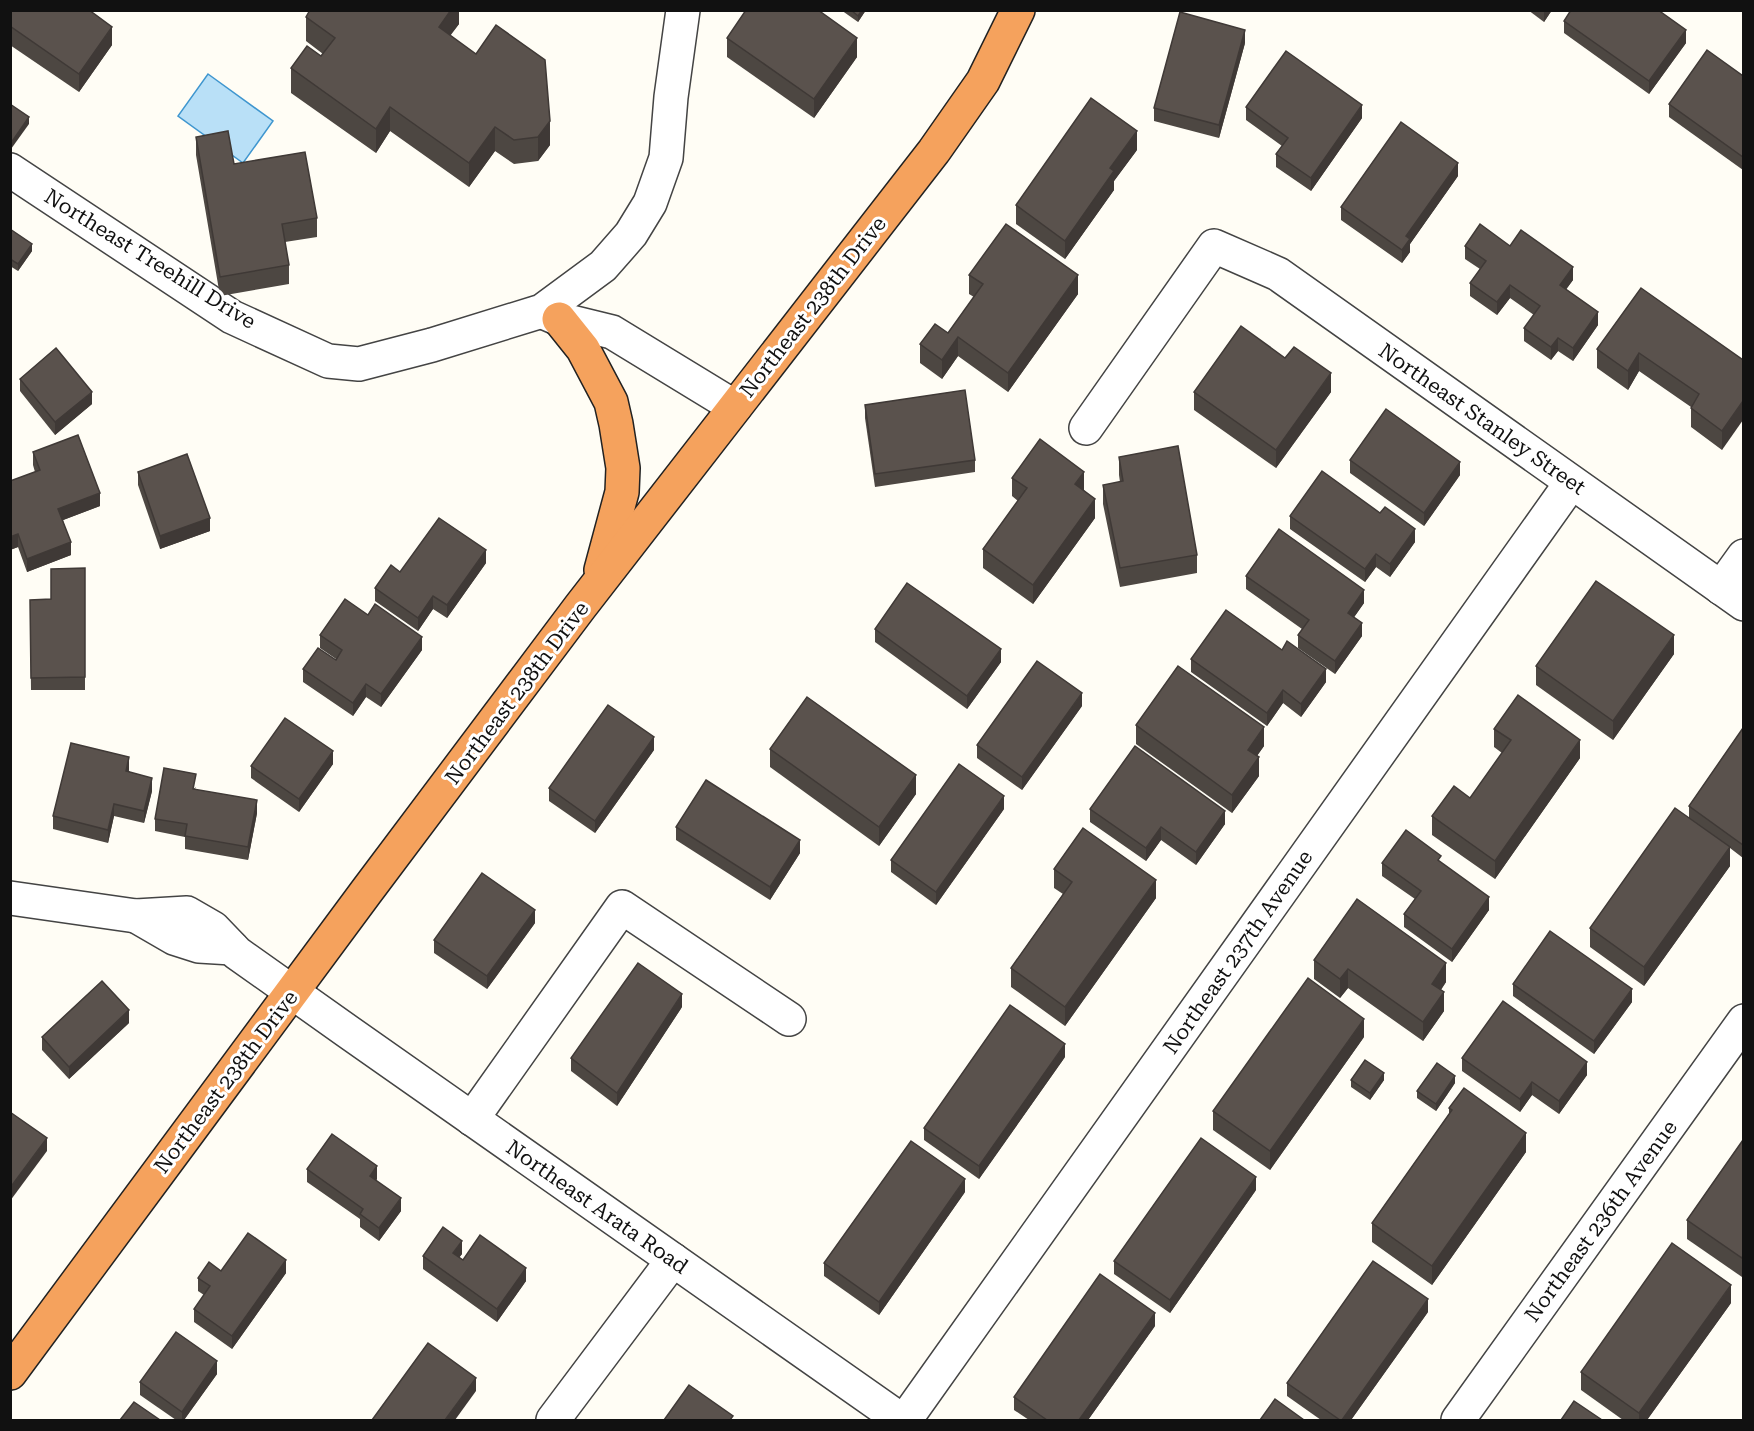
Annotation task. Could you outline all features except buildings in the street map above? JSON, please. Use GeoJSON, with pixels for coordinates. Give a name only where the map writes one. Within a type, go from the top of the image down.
{"type":"FeatureCollection","features":[{"type":"Feature","properties":{"kind":"highway","name":"Northeast 238th Drive"},"geometry":{"type":"LineString","coordinates":[[10,1373],[589,597],[934,151],[983,81],[1018,10]]}},
{"type":"Feature","properties":{"kind":"highway"},"geometry":{"type":"LineString","coordinates":[[550,315],[583,349],[611,402],[623,468],[622,492],[611,537],[601,570],[589,597]]}},
{"type":"Feature","properties":{"kind":"street","name":"Northeast Treehill Drive"},"geometry":{"type":"LineString","coordinates":[[10,170],[232,316],[328,361],[359,363],[550,315],[603,266],[631,234],[650,203],[666,158],[671,97],[683,10]]}},
{"type":"Feature","properties":{"kind":"street","name":"Northeast Stanley Street"},"geometry":{"type":"LineString","coordinates":[[1086,428],[1214,246],[1278,274],[1732,596]]}},
{"type":"Feature","properties":{"kind":"street"},"geometry":{"type":"LineString","coordinates":[[550,315],[612,332],[735,408]]}},
{"type":"Feature","properties":{"kind":"street","name":"Northeast 237th Avenue"},"geometry":{"type":"LineString","coordinates":[[903,1420],[1571,483]]}},
{"type":"Feature","properties":{"kind":"street"},"geometry":{"type":"LineString","coordinates":[[1732,596],[1743,556]]}},
{"type":"Feature","properties":{"kind":"street","name":"Northeast Arata Road"},"geometry":{"type":"LineString","coordinates":[[10,898],[136,916],[174,938],[199,946],[232,948],[903,1420]]}},
{"type":"Feature","properties":{"kind":"street"},"geometry":{"type":"LineString","coordinates":[[472,1119],[622,907],[789,1019]]}},
{"type":"Feature","properties":{"kind":"street","name":"Northeast 236th Avenue"},"geometry":{"type":"LineString","coordinates":[[1458,1420],[1743,1021]]}},
{"type":"Feature","properties":{"kind":"street"},"geometry":{"type":"LineString","coordinates":[[552,1420],[673,1260]]}},
{"type":"Feature","properties":{"kind":"water"},"geometry":{"type":"Polygon","coordinates":[[[208,74],[273,121],[243,163],[178,116],[208,74]]]}}]}
